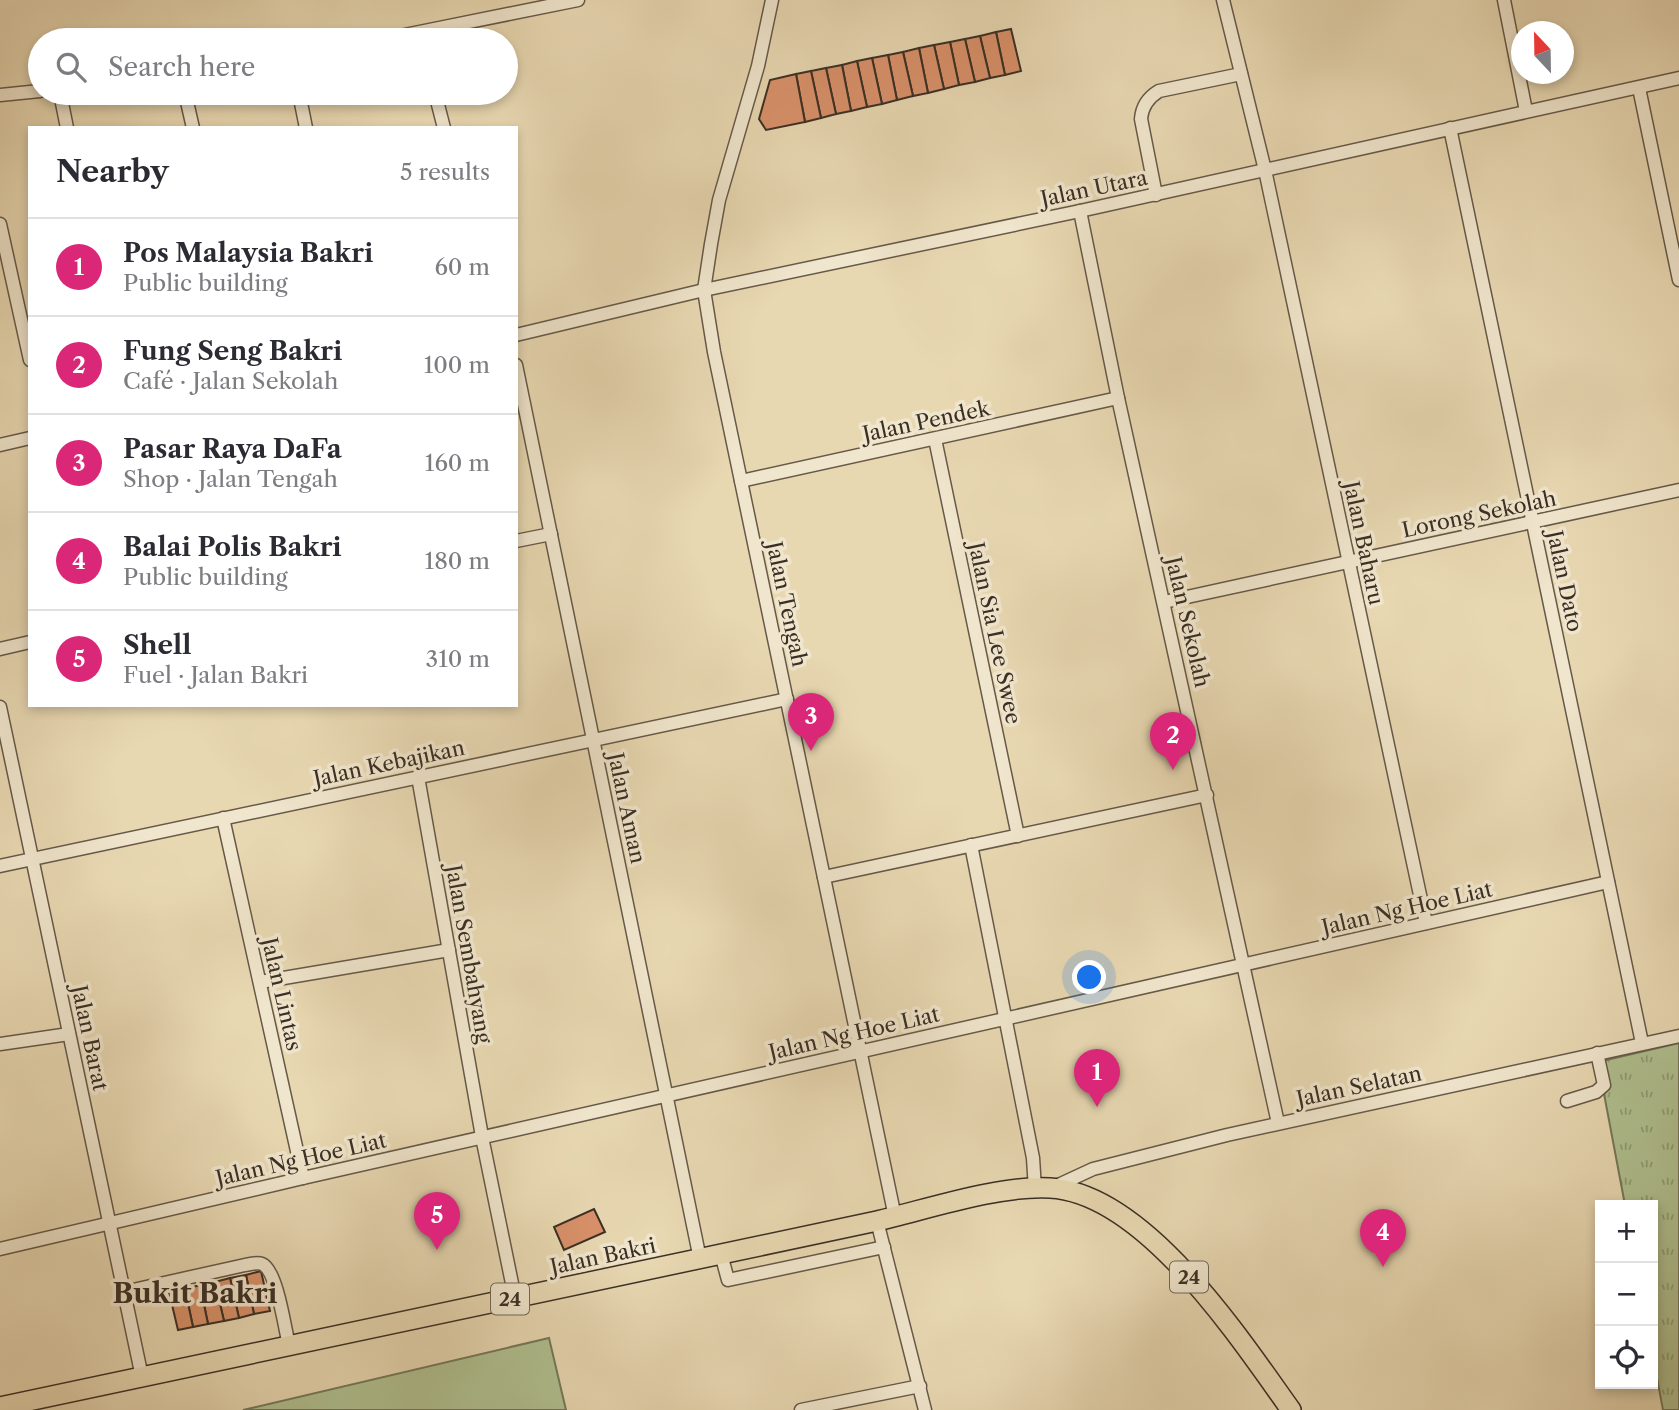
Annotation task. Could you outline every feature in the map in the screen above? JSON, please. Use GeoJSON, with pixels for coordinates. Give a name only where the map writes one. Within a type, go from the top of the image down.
{"type":"FeatureCollection","features":[{"type":"Feature","properties":{"kind":"main road","name":"Jalan Bakri"},"geometry":{"type":"LineString","coordinates":[[0,1408],[886,1219],[996,1193],[1039,1176]]}},
{"type":"Feature","properties":{"kind":"main road","name":"24"},"geometry":{"type":"LineString","coordinates":[[1039,1176],[1118,1211],[1166,1253],[1209,1298],[1291,1410]]}},
{"type":"Feature","properties":{"kind":"street"},"geometry":{"type":"LineString","coordinates":[[456,28],[578,0]]}},
{"type":"Feature","properties":{"kind":"street","name":"Jalan Tengah"},"geometry":{"type":"LineString","coordinates":[[772,0],[758,66],[719,200],[704,290],[741,481],[860,1051],[886,1219],[884,1247],[925,1410]]}},
{"type":"Feature","properties":{"kind":"street","name":"Jalan Baharu"},"geometry":{"type":"LineString","coordinates":[[1223,0],[1265,170],[1426,923]]}},
{"type":"Feature","properties":{"kind":"street"},"geometry":{"type":"LineString","coordinates":[[1504,0],[1526,111]]}},
{"type":"Feature","properties":{"kind":"street"},"geometry":{"type":"LineString","coordinates":[[1156,195],[1141,119],[1149,98],[1159,91],[1241,74]]}},
{"type":"Feature","properties":{"kind":"street","name":"Jalan Utara"},"geometry":{"type":"LineString","coordinates":[[518,335],[704,290],[1156,195],[1679,78]]}},
{"type":"Feature","properties":{"kind":"street"},"geometry":{"type":"LineString","coordinates":[[1639,88],[1679,278]]}},
{"type":"Feature","properties":{"kind":"street"},"geometry":{"type":"LineString","coordinates":[[0,95],[28,92]]}},
{"type":"Feature","properties":{"kind":"street"},"geometry":{"type":"LineString","coordinates":[[62,105],[67,126]]}},
{"type":"Feature","properties":{"kind":"street"},"geometry":{"type":"LineString","coordinates":[[187,105],[192,126]]}},
{"type":"Feature","properties":{"kind":"street"},"geometry":{"type":"LineString","coordinates":[[301,105],[306,126]]}},
{"type":"Feature","properties":{"kind":"street"},"geometry":{"type":"LineString","coordinates":[[438,105],[443,126]]}},
{"type":"Feature","properties":{"kind":"street","name":"Jalan Dato"},"geometry":{"type":"LineString","coordinates":[[1450,128],[1640,1035]]}},
{"type":"Feature","properties":{"kind":"street","name":"Jalan Sekolah"},"geometry":{"type":"LineString","coordinates":[[1080,211],[1118,398],[1207,795],[1241,965],[1278,1123]]}},
{"type":"Feature","properties":{"kind":"street"},"geometry":{"type":"LineString","coordinates":[[0,224],[28,351]]}},
{"type":"Feature","properties":{"kind":"street","name":"Jalan Aman"},"geometry":{"type":"LineString","coordinates":[[518,375],[700,1258]]}},
{"type":"Feature","properties":{"kind":"street","name":"Jalan Pendek"},"geometry":{"type":"LineString","coordinates":[[741,481],[1118,398]]}},
{"type":"Feature","properties":{"kind":"street"},"geometry":{"type":"LineString","coordinates":[[0,445],[28,438]]}},
{"type":"Feature","properties":{"kind":"street","name":"Jalan Sia Lee Swee"},"geometry":{"type":"LineString","coordinates":[[935,439],[1018,836]]}},
{"type":"Feature","properties":{"kind":"street","name":"Lorong Sekolah"},"geometry":{"type":"LineString","coordinates":[[1164,601],[1679,490]]}},
{"type":"Feature","properties":{"kind":"street"},"geometry":{"type":"LineString","coordinates":[[518,541],[551,534]]}},
{"type":"Feature","properties":{"kind":"street"},"geometry":{"type":"LineString","coordinates":[[0,649],[28,642]]}},
{"type":"Feature","properties":{"kind":"street","name":"Jalan Kebajikan"},"geometry":{"type":"LineString","coordinates":[[0,866],[787,699]]}},
{"type":"Feature","properties":{"kind":"street","name":"Jalan Barat"},"geometry":{"type":"LineString","coordinates":[[0,707],[142,1377]]}},
{"type":"Feature","properties":{"kind":"street","name":"Jalan Sembahyang"},"geometry":{"type":"LineString","coordinates":[[418,777],[483,1144],[516,1298]]}},
{"type":"Feature","properties":{"kind":"street"},"geometry":{"type":"LineString","coordinates":[[824,877],[1207,795]]}},
{"type":"Feature","properties":{"kind":"street","name":"Jalan Lintas"},"geometry":{"type":"LineString","coordinates":[[223,818],[303,1178]]}},
{"type":"Feature","properties":{"kind":"street"},"geometry":{"type":"LineString","coordinates":[[971,845],[1039,1176]]}},
{"type":"Feature","properties":{"kind":"street","name":"Jalan Ng Hoe Liat"},"geometry":{"type":"LineString","coordinates":[[0,1249],[303,1178],[483,1144],[666,1095],[1608,882]]}},
{"type":"Feature","properties":{"kind":"street"},"geometry":{"type":"LineString","coordinates":[[260,982],[449,950]]}},
{"type":"Feature","properties":{"kind":"street"},"geometry":{"type":"LineString","coordinates":[[0,1044],[69,1034]]}},
{"type":"Feature","properties":{"kind":"street","name":"Jalan Selatan"},"geometry":{"type":"LineString","coordinates":[[1039,1176],[1093,1169],[1278,1123],[1597,1053],[1640,1035],[1679,1036]]}},
{"type":"Feature","properties":{"kind":"street"},"geometry":{"type":"LineString","coordinates":[[1567,1101],[1596,1092],[1604,1085],[1597,1053]]}},
{"type":"Feature","properties":{"kind":"street"},"geometry":{"type":"LineString","coordinates":[[721,1254],[728,1280],[884,1247]]}},
{"type":"Feature","properties":{"kind":"street"},"geometry":{"type":"LineString","coordinates":[[124,1292],[245,1265],[261,1264],[270,1270],[274,1281],[289,1346]]}},
{"type":"Feature","properties":{"kind":"street"},"geometry":{"type":"LineString","coordinates":[[801,1410],[920,1386]]}},
{"type":"Feature","properties":{"kind":"green space"},"geometry":{"type":"Polygon","coordinates":[[[1679,1043],[1679,1410],[1663,1410],[1658,1384],[1658,1200],[1624,1200],[1598,1062],[1679,1043]]]}},
{"type":"Feature","properties":{"kind":"green space"},"geometry":{"type":"Polygon","coordinates":[[[549,1338],[566,1410],[243,1410],[549,1338]]]}},
{"type":"Feature","properties":{"kind":"building"},"geometry":{"type":"Polygon","coordinates":[[[1011,29],[1021,71],[1005,75],[996,32],[1011,29]]]}},
{"type":"Feature","properties":{"kind":"building"},"geometry":{"type":"Polygon","coordinates":[[[996,32],[1005,75],[990,78],[980,36],[996,32]]]}},
{"type":"Feature","properties":{"kind":"building"},"geometry":{"type":"Polygon","coordinates":[[[980,36],[990,78],[975,82],[965,39],[980,36]]]}},
{"type":"Feature","properties":{"kind":"building"},"geometry":{"type":"Polygon","coordinates":[[[965,39],[975,82],[959,85],[950,42],[965,39]]]}},
{"type":"Feature","properties":{"kind":"building"},"geometry":{"type":"Polygon","coordinates":[[[950,42],[959,85],[944,89],[934,45],[950,42]]]}},
{"type":"Feature","properties":{"kind":"building"},"geometry":{"type":"Polygon","coordinates":[[[934,45],[944,89],[928,93],[919,48],[934,45]]]}},
{"type":"Feature","properties":{"kind":"building"},"geometry":{"type":"Polygon","coordinates":[[[919,48],[928,93],[913,96],[903,52],[919,48]]]}},
{"type":"Feature","properties":{"kind":"building"},"geometry":{"type":"Polygon","coordinates":[[[903,52],[913,96],[897,100],[888,55],[903,52]]]}},
{"type":"Feature","properties":{"kind":"building"},"geometry":{"type":"Polygon","coordinates":[[[888,55],[897,100],[882,104],[872,58],[888,55]]]}},
{"type":"Feature","properties":{"kind":"building"},"geometry":{"type":"Polygon","coordinates":[[[872,58],[882,104],[867,107],[857,61],[872,58]]]}},
{"type":"Feature","properties":{"kind":"building"},"geometry":{"type":"Polygon","coordinates":[[[857,61],[867,107],[851,111],[842,65],[857,61]]]}},
{"type":"Feature","properties":{"kind":"building"},"geometry":{"type":"Polygon","coordinates":[[[842,65],[851,111],[836,114],[826,68],[842,65]]]}},
{"type":"Feature","properties":{"kind":"building"},"geometry":{"type":"Polygon","coordinates":[[[826,68],[836,114],[821,118],[811,71],[826,68]]]}},
{"type":"Feature","properties":{"kind":"building"},"geometry":{"type":"Polygon","coordinates":[[[811,71],[821,118],[805,122],[796,74],[811,71]]]}},
{"type":"Feature","properties":{"kind":"building"},"geometry":{"type":"Polygon","coordinates":[[[796,74],[805,122],[766,130],[759,119],[770,80],[796,74]]]}},
{"type":"Feature","properties":{"kind":"building"},"geometry":{"type":"Polygon","coordinates":[[[594,1209],[605,1232],[564,1250],[554,1227],[594,1209]]]}},
{"type":"Feature","properties":{"kind":"building"},"geometry":{"type":"Polygon","coordinates":[[[261,1271],[270,1311],[254,1314],[246,1275],[261,1271]]]}},
{"type":"Feature","properties":{"kind":"building"},"geometry":{"type":"Polygon","coordinates":[[[246,1275],[254,1314],[239,1318],[230,1278],[246,1275]]]}},
{"type":"Feature","properties":{"kind":"building"},"geometry":{"type":"Polygon","coordinates":[[[230,1278],[239,1318],[224,1321],[215,1282],[230,1278]]]}},
{"type":"Feature","properties":{"kind":"building"},"geometry":{"type":"Polygon","coordinates":[[[215,1282],[224,1321],[208,1324],[200,1285],[215,1282]]]}},
{"type":"Feature","properties":{"kind":"building"},"geometry":{"type":"Polygon","coordinates":[[[200,1285],[208,1324],[193,1327],[185,1289],[200,1285]]]}},
{"type":"Feature","properties":{"kind":"building"},"geometry":{"type":"Polygon","coordinates":[[[185,1289],[193,1327],[178,1330],[169,1292],[185,1289]]]}},
{"type":"Feature","properties":{"kind":"place","name":"Pasar Raya DaFa"},"geometry":{"type":"Point","coordinates":[811,751]}},
{"type":"Feature","properties":{"kind":"place","name":"Fung Seng Bakri"},"geometry":{"type":"Point","coordinates":[1173,770]}},
{"type":"Feature","properties":{"kind":"place","name":"Pos Malaysia Bakri"},"geometry":{"type":"Point","coordinates":[1097,1107]}},
{"type":"Feature","properties":{"kind":"place","name":"Shell"},"geometry":{"type":"Point","coordinates":[437,1250]}},
{"type":"Feature","properties":{"kind":"place","name":"Balai Polis Bakri"},"geometry":{"type":"Point","coordinates":[1383,1267]}},
{"type":"Feature","properties":{"kind":"district","name":"Bukit Bakri"},"geometry":{"type":"Point","coordinates":[195,1293]}}]}
